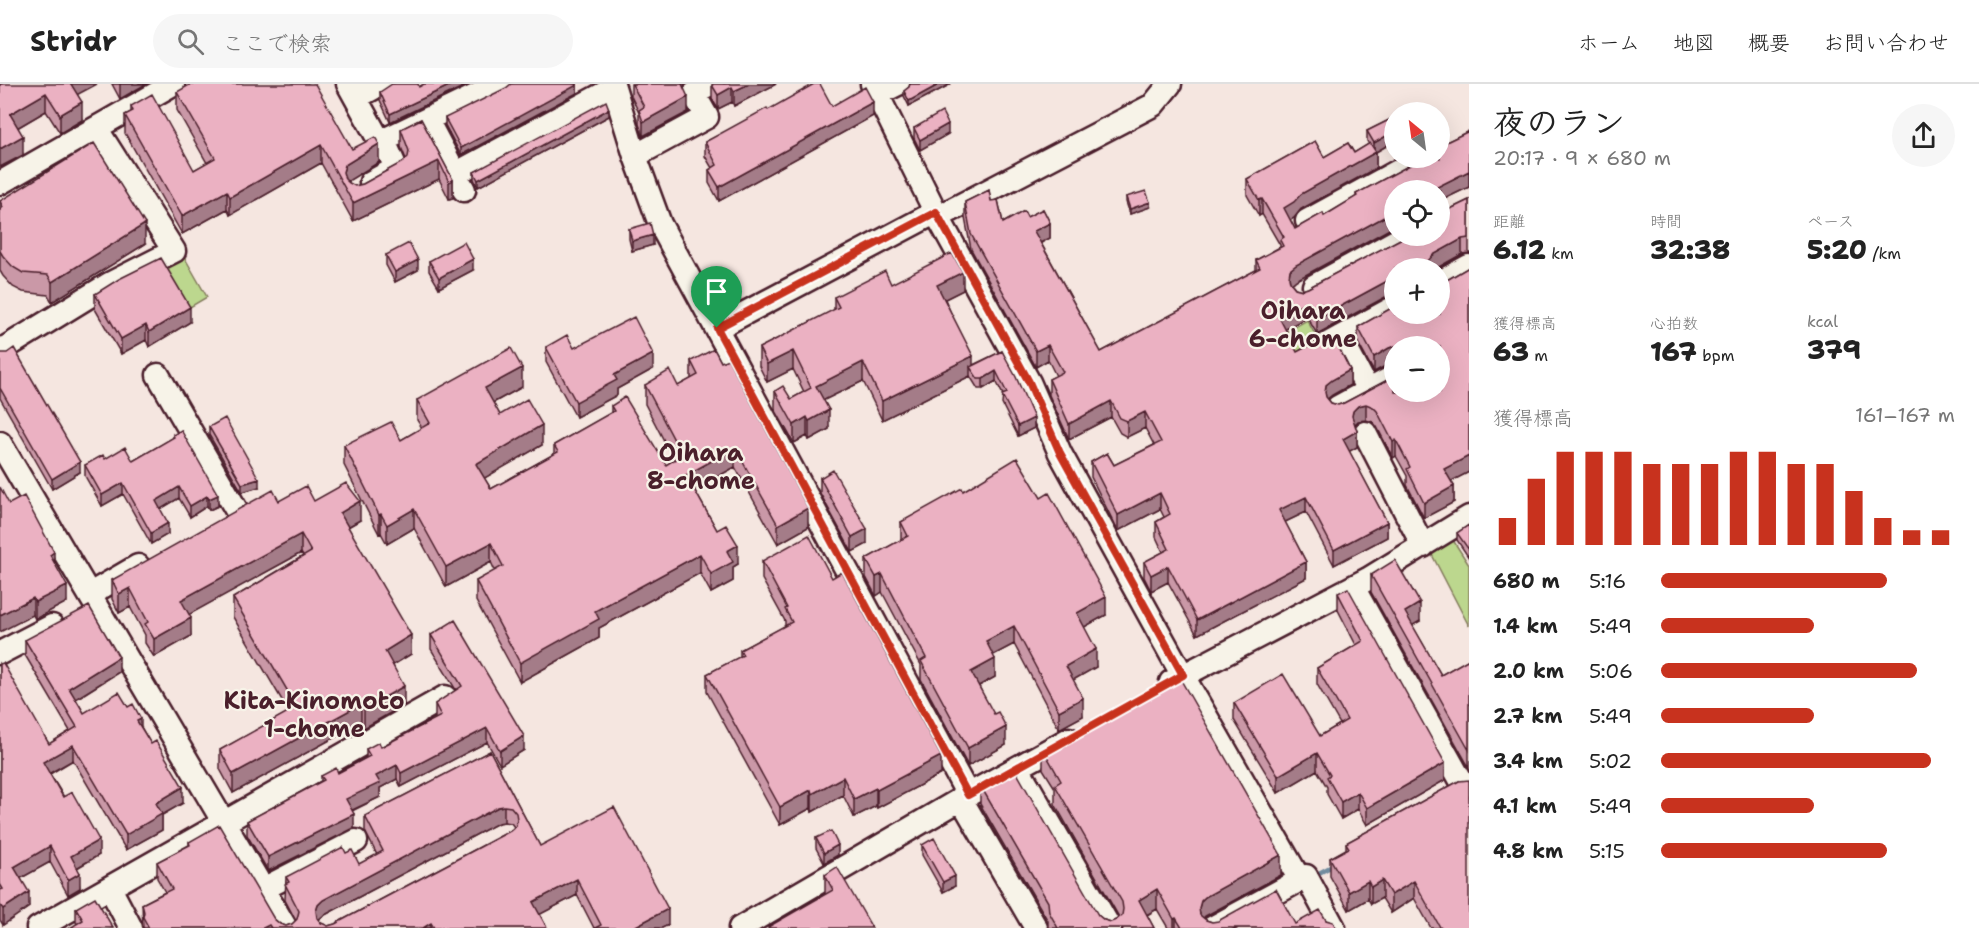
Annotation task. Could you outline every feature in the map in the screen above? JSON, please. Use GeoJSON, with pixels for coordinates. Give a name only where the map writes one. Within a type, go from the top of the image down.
{"type":"FeatureCollection","features":[{"type":"Feature","properties":{"kind":"street"},"geometry":{"type":"LineString","coordinates":[[0,183],[173,84]]}},
{"type":"Feature","properties":{"kind":"street"},"geometry":{"type":"LineString","coordinates":[[381,84],[352,91],[380,142],[500,84]]}},
{"type":"Feature","properties":{"kind":"street"},"geometry":{"type":"LineString","coordinates":[[635,156],[707,117],[694,94],[712,84]]}},
{"type":"Feature","properties":{"kind":"street"},"geometry":{"type":"LineString","coordinates":[[717,328],[1153,105],[1170,84]]}},
{"type":"Feature","properties":{"kind":"street"},"geometry":{"type":"LineString","coordinates":[[427,120],[459,182],[614,86],[635,156],[660,224],[1036,928]]}},
{"type":"Feature","properties":{"kind":"street"},"geometry":{"type":"LineString","coordinates":[[883,87],[937,214],[1029,382],[1060,453],[1300,880],[1212,928]]}},
{"type":"Feature","properties":{"kind":"street"},"geometry":{"type":"LineString","coordinates":[[0,351],[109,284],[174,251],[96,128]]}},
{"type":"Feature","properties":{"kind":"street"},"geometry":{"type":"LineString","coordinates":[[356,190],[396,168],[384,141]]}},
{"type":"Feature","properties":{"kind":"street"},"geometry":{"type":"LineString","coordinates":[[1307,221],[1404,168]]}},
{"type":"Feature","properties":{"kind":"street"},"geometry":{"type":"LineString","coordinates":[[1302,292],[1387,246]]}},
{"type":"Feature","properties":{"kind":"street"},"geometry":{"type":"LineString","coordinates":[[1450,276],[1469,266]]}},
{"type":"Feature","properties":{"kind":"street"},"geometry":{"type":"LineString","coordinates":[[1368,390],[1332,341],[1384,313]]}},
{"type":"Feature","properties":{"kind":"street"},"geometry":{"type":"LineString","coordinates":[[158,375],[246,506],[218,522]]}},
{"type":"Feature","properties":{"kind":"street"},"geometry":{"type":"LineString","coordinates":[[1338,407],[1384,382]]}},
{"type":"Feature","properties":{"kind":"street"},"geometry":{"type":"LineString","coordinates":[[1365,433],[1423,546]]}},
{"type":"Feature","properties":{"kind":"street"},"geometry":{"type":"LineString","coordinates":[[0,443],[286,928]]}},
{"type":"Feature","properties":{"kind":"street"},"geometry":{"type":"LineString","coordinates":[[1152,693],[1353,587],[1469,517]]}},
{"type":"Feature","properties":{"kind":"street"},"geometry":{"type":"LineString","coordinates":[[0,653],[93,598],[159,555]]}},
{"type":"Feature","properties":{"kind":"street"},"geometry":{"type":"LineString","coordinates":[[1353,587],[1464,786]]}},
{"type":"Feature","properties":{"kind":"street"},"geometry":{"type":"LineString","coordinates":[[38,928],[445,697]]}},
{"type":"Feature","properties":{"kind":"street"},"geometry":{"type":"LineString","coordinates":[[740,928],[964,797],[1090,727]]}},
{"type":"Feature","properties":{"kind":"street"},"geometry":{"type":"LineString","coordinates":[[1018,768],[1110,928]]}},
{"type":"Feature","properties":{"kind":"street"},"geometry":{"type":"LineString","coordinates":[[263,889],[356,841]]}},
{"type":"Feature","properties":{"kind":"street"},"geometry":{"type":"LineString","coordinates":[[1306,876],[1334,928]]}},
{"type":"Feature","properties":{"kind":"street"},"geometry":{"type":"LineString","coordinates":[[110,888],[131,928]]}},
{"type":"Feature","properties":{"kind":"green space"},"geometry":{"type":"Polygon","coordinates":[[[182,253],[207,297],[185,310],[160,265],[182,253]]]}},
{"type":"Feature","properties":{"kind":"green space"},"geometry":{"type":"Polygon","coordinates":[[[1307,320],[1323,349],[1301,361],[1286,332],[1307,320]]]}},
{"type":"Feature","properties":{"kind":"green space"},"geometry":{"type":"Polygon","coordinates":[[[1451,537],[1469,565],[1469,626],[1429,549],[1451,537]]]}},
{"type":"Feature","properties":{"kind":"building"},"geometry":{"type":"Polygon","coordinates":[[[0,84],[71,84],[82,102],[60,115],[46,93],[10,114],[23,136],[0,149],[0,84]]]}},
{"type":"Feature","properties":{"kind":"building"},"geometry":{"type":"Polygon","coordinates":[[[191,84],[315,84],[352,149],[375,137],[379,144],[345,165],[343,172],[345,179],[355,186],[363,184],[408,157],[409,151],[401,129],[421,119],[453,180],[449,182],[439,161],[353,203],[321,145],[230,197],[227,191],[182,216],[125,115],[133,111],[131,106],[152,94],[194,170],[215,158],[177,92],[191,84]]]}},
{"type":"Feature","properties":{"kind":"building"},"geometry":{"type":"Polygon","coordinates":[[[392,84],[418,84],[419,87],[424,84],[453,84],[390,114],[380,92],[392,84]]]}},
{"type":"Feature","properties":{"kind":"building"},"geometry":{"type":"Polygon","coordinates":[[[511,84],[577,85],[461,148],[445,118],[511,84]]]}},
{"type":"Feature","properties":{"kind":"building"},"geometry":{"type":"Polygon","coordinates":[[[632,84],[682,84],[688,97],[643,122],[639,110],[644,107],[632,84]]]}},
{"type":"Feature","properties":{"kind":"building"},"geometry":{"type":"Polygon","coordinates":[[[713,84],[749,84],[734,91],[732,87],[718,95],[713,84]]]}},
{"type":"Feature","properties":{"kind":"building"},"geometry":{"type":"Polygon","coordinates":[[[814,84],[820,84],[832,106],[865,87],[873,102],[719,187],[709,170],[717,165],[705,142],[814,84]]]}},
{"type":"Feature","properties":{"kind":"building"},"geometry":{"type":"Polygon","coordinates":[[[910,84],[940,84],[909,101],[904,91],[910,84]]]}},
{"type":"Feature","properties":{"kind":"building"},"geometry":{"type":"Polygon","coordinates":[[[606,101],[609,109],[478,180],[474,172],[606,101]]]}},
{"type":"Feature","properties":{"kind":"building"},"geometry":{"type":"Polygon","coordinates":[[[942,112],[948,124],[920,140],[914,128],[942,112]]]}},
{"type":"Feature","properties":{"kind":"building"},"geometry":{"type":"Polygon","coordinates":[[[1384,122],[1384,137],[1374,143],[1367,131],[1384,122]]]}},
{"type":"Feature","properties":{"kind":"building"},"geometry":{"type":"Polygon","coordinates":[[[1469,131],[1469,171],[1450,181],[1384,180],[1384,217],[1296,265],[1290,270],[1290,282],[1295,288],[1302,290],[1308,288],[1387,246],[1449,246],[1430,258],[1384,258],[1384,283],[1317,319],[1307,302],[1279,317],[1297,352],[1316,342],[1324,344],[1335,340],[1350,370],[1326,385],[1326,397],[1331,403],[1338,405],[1344,403],[1384,382],[1384,402],[1450,402],[1450,336],[1384,336],[1384,351],[1374,357],[1358,327],[1384,312],[1384,324],[1450,324],[1450,278],[1469,267],[1469,456],[1444,469],[1454,486],[1424,503],[1407,469],[1410,467],[1396,440],[1393,442],[1377,411],[1366,404],[1358,406],[1352,416],[1357,431],[1343,439],[1387,522],[1334,550],[1306,497],[1279,510],[1306,562],[1197,620],[1168,566],[1151,575],[1144,562],[1169,549],[1156,522],[1170,514],[1160,493],[1118,515],[1091,462],[1107,453],[1114,465],[1161,442],[1145,412],[1127,421],[1120,418],[1111,401],[1069,424],[1049,379],[1063,372],[1048,345],[1036,351],[971,234],[965,202],[989,190],[991,201],[998,200],[1003,223],[1024,211],[1027,217],[1043,209],[1050,223],[1034,231],[1101,352],[1260,268],[1256,260],[1283,246],[1280,240],[1284,237],[1262,199],[1259,200],[1247,179],[1315,141],[1324,157],[1348,143],[1354,153],[1370,143],[1376,152],[1301,194],[1284,208],[1295,229],[1323,213],[1324,216],[1357,196],[1356,194],[1404,168],[1450,168],[1450,140],[1469,131]]]}},
{"type":"Feature","properties":{"kind":"building"},"geometry":{"type":"Polygon","coordinates":[[[94,143],[145,224],[52,282],[48,275],[23,273],[13,267],[0,251],[0,210],[3,207],[0,201],[94,143]]]}},
{"type":"Feature","properties":{"kind":"building"},"geometry":{"type":"Polygon","coordinates":[[[1146,191],[1150,202],[1130,209],[1126,197],[1146,191]]]}},
{"type":"Feature","properties":{"kind":"building"},"geometry":{"type":"Polygon","coordinates":[[[1469,200],[1469,238],[1450,246],[1450,209],[1469,200]]]}},
{"type":"Feature","properties":{"kind":"building"},"geometry":{"type":"Polygon","coordinates":[[[650,223],[653,235],[632,241],[629,229],[650,223]]]}},
{"type":"Feature","properties":{"kind":"building"},"geometry":{"type":"Polygon","coordinates":[[[464,242],[473,259],[439,278],[429,261],[464,242]]]}},
{"type":"Feature","properties":{"kind":"building"},"geometry":{"type":"Polygon","coordinates":[[[409,243],[418,260],[395,272],[386,255],[409,243]]]}},
{"type":"Feature","properties":{"kind":"building"},"geometry":{"type":"Polygon","coordinates":[[[952,253],[963,272],[937,285],[973,356],[882,401],[863,362],[816,386],[829,410],[809,421],[807,417],[794,425],[775,391],[783,386],[791,399],[811,388],[793,351],[767,364],[759,348],[839,307],[834,297],[885,271],[891,284],[952,253]]]}},
{"type":"Feature","properties":{"kind":"building"},"geometry":{"type":"Polygon","coordinates":[[[161,258],[190,307],[149,332],[146,325],[121,339],[95,294],[161,258]]]}},
{"type":"Feature","properties":{"kind":"building"},"geometry":{"type":"Polygon","coordinates":[[[634,317],[653,354],[614,375],[617,380],[576,402],[546,347],[567,335],[574,348],[634,317]]]}},
{"type":"Feature","properties":{"kind":"building"},"geometry":{"type":"Polygon","coordinates":[[[14,348],[80,462],[52,479],[0,388],[0,353],[7,353],[14,348]]]}},
{"type":"Feature","properties":{"kind":"building"},"geometry":{"type":"Polygon","coordinates":[[[511,348],[522,368],[485,388],[500,415],[527,399],[542,425],[476,464],[491,489],[558,452],[554,445],[614,411],[611,406],[625,397],[666,465],[682,455],[645,385],[670,370],[678,386],[698,375],[691,361],[714,349],[721,362],[728,359],[808,508],[778,525],[735,448],[686,475],[717,530],[726,525],[738,545],[727,551],[733,562],[711,574],[700,554],[595,611],[599,619],[520,663],[476,581],[503,566],[491,543],[446,567],[414,509],[387,525],[381,514],[379,515],[344,445],[391,422],[401,440],[430,423],[417,400],[511,348]]]}},
{"type":"Feature","properties":{"kind":"building"},"geometry":{"type":"Polygon","coordinates":[[[1002,351],[1034,418],[1018,426],[1002,395],[1007,393],[996,371],[983,379],[978,379],[970,367],[1002,351]]]}},
{"type":"Feature","properties":{"kind":"building"},"geometry":{"type":"Polygon","coordinates":[[[225,418],[259,479],[242,484],[209,427],[225,418]]]}},
{"type":"Feature","properties":{"kind":"building"},"geometry":{"type":"Polygon","coordinates":[[[181,430],[218,495],[209,499],[207,496],[190,506],[179,487],[156,501],[168,523],[151,533],[123,483],[102,495],[85,465],[103,455],[105,459],[125,447],[133,461],[174,437],[173,435],[181,430]]]}},
{"type":"Feature","properties":{"kind":"building"},"geometry":{"type":"Polygon","coordinates":[[[1017,458],[1041,498],[1049,493],[1106,597],[1077,613],[1096,649],[1066,666],[1083,698],[1059,711],[1014,626],[986,641],[995,659],[971,672],[994,714],[998,712],[1006,727],[968,748],[921,661],[926,658],[882,574],[876,577],[866,559],[908,536],[901,522],[962,488],[963,491],[1017,458]]]}},
{"type":"Feature","properties":{"kind":"building"},"geometry":{"type":"Polygon","coordinates":[[[833,470],[867,529],[852,537],[820,478],[833,470]]]}},
{"type":"Feature","properties":{"kind":"building"},"geometry":{"type":"Polygon","coordinates":[[[346,483],[360,501],[340,513],[411,635],[385,651],[404,686],[364,709],[361,704],[233,774],[220,750],[297,707],[233,598],[311,552],[301,534],[181,600],[191,618],[154,639],[145,624],[148,622],[130,588],[119,594],[112,580],[273,490],[279,501],[306,486],[314,501],[346,483]]]}},
{"type":"Feature","properties":{"kind":"building"},"geometry":{"type":"Polygon","coordinates":[[[0,487],[9,504],[24,496],[54,552],[50,555],[67,586],[35,602],[33,598],[0,615],[0,487]]]}},
{"type":"Feature","properties":{"kind":"building"},"geometry":{"type":"Polygon","coordinates":[[[1469,525],[1469,550],[1457,533],[1469,525]]]}},
{"type":"Feature","properties":{"kind":"building"},"geometry":{"type":"Polygon","coordinates":[[[809,535],[832,578],[842,572],[941,756],[877,790],[876,788],[854,799],[843,777],[812,794],[811,790],[780,807],[707,674],[743,655],[740,650],[792,622],[762,561],[809,535]]]}},
{"type":"Feature","properties":{"kind":"building"},"geometry":{"type":"Polygon","coordinates":[[[1395,560],[1420,603],[1405,612],[1441,675],[1469,659],[1469,750],[1371,575],[1395,560]]]}},
{"type":"Feature","properties":{"kind":"building"},"geometry":{"type":"Polygon","coordinates":[[[1348,588],[1445,763],[1367,808],[1358,792],[1341,802],[1327,777],[1330,775],[1317,753],[1278,776],[1234,703],[1283,674],[1320,736],[1347,720],[1317,668],[1363,641],[1338,593],[1348,588]]]}},
{"type":"Feature","properties":{"kind":"building"},"geometry":{"type":"Polygon","coordinates":[[[89,606],[119,657],[69,688],[84,713],[119,692],[128,707],[133,704],[141,719],[137,721],[151,744],[156,741],[183,787],[156,803],[162,814],[126,835],[73,745],[43,762],[63,797],[72,792],[99,840],[71,856],[80,873],[68,880],[50,846],[14,867],[29,892],[3,909],[0,905],[0,890],[3,889],[0,884],[0,664],[3,663],[49,744],[77,727],[25,640],[89,606]]]}},
{"type":"Feature","properties":{"kind":"building"},"geometry":{"type":"Polygon","coordinates":[[[455,620],[524,736],[500,751],[487,728],[401,773],[397,765],[376,776],[380,783],[346,799],[354,814],[268,857],[247,821],[324,780],[321,776],[336,768],[338,773],[370,756],[366,749],[379,742],[381,747],[441,716],[435,704],[462,686],[431,635],[455,620]]]}},
{"type":"Feature","properties":{"kind":"building"},"geometry":{"type":"Polygon","coordinates":[[[1178,675],[1281,855],[1205,897],[1199,908],[1200,915],[1212,922],[1218,921],[1276,889],[1295,924],[1320,910],[1326,920],[1333,922],[1336,928],[1182,928],[1176,918],[1174,919],[1157,889],[1139,900],[1154,928],[1058,928],[1049,912],[1048,902],[980,785],[1013,766],[1098,915],[1111,922],[1116,920],[1122,915],[1122,902],[1055,785],[1061,781],[1043,749],[1178,675]]]}},
{"type":"Feature","properties":{"kind":"building"},"geometry":{"type":"Polygon","coordinates":[[[490,751],[540,846],[614,807],[668,909],[632,928],[595,928],[601,925],[577,879],[533,902],[547,928],[434,928],[431,923],[423,928],[271,928],[269,925],[263,928],[149,928],[143,917],[142,904],[172,889],[157,862],[190,845],[189,842],[219,825],[274,919],[286,926],[292,924],[297,919],[299,911],[285,884],[289,882],[286,877],[343,847],[346,853],[352,850],[359,864],[383,851],[365,816],[490,751]],[[498,807],[323,900],[316,911],[317,918],[328,926],[335,924],[510,831],[516,826],[517,819],[511,807],[498,807]]]}},
{"type":"Feature","properties":{"kind":"building"},"geometry":{"type":"Polygon","coordinates":[[[1469,780],[1469,928],[1439,928],[1414,881],[1391,895],[1382,880],[1371,887],[1368,881],[1349,892],[1330,858],[1349,848],[1346,843],[1459,781],[1469,780]]]}},
{"type":"Feature","properties":{"kind":"building"},"geometry":{"type":"Polygon","coordinates":[[[831,831],[838,845],[824,853],[816,838],[831,831]]]}},
{"type":"Feature","properties":{"kind":"building"},"geometry":{"type":"Polygon","coordinates":[[[934,838],[955,876],[943,882],[922,845],[934,838]]]}},
{"type":"Feature","properties":{"kind":"building"},"geometry":{"type":"Polygon","coordinates":[[[837,867],[872,928],[768,928],[833,890],[825,875],[837,867]]]}},
{"type":"Feature","properties":{"kind":"building"},"geometry":{"type":"Polygon","coordinates":[[[95,897],[113,928],[70,928],[83,920],[76,908],[95,897]]]}},
{"type":"Feature","properties":{"kind":"waterway"},"geometry":{"type":"LineString","coordinates":[[1319,873],[1334,865]]}},
{"type":"Feature","properties":{"kind":"district","name":"Oihara 6-chome"},"geometry":{"type":"Point","coordinates":[1303,325]}},
{"type":"Feature","properties":{"kind":"district","name":"Oihara 8-chome"},"geometry":{"type":"Point","coordinates":[701,467]}},
{"type":"Feature","properties":{"kind":"district","name":"Kita-Kinomoto 1-chome"},"geometry":{"type":"Point","coordinates":[314,715]}},
{"type":"Feature","properties":{"kind":"route"},"geometry":{"type":"LineString","coordinates":[[936,212],[1029,382],[1060,453],[1183,675],[968,795],[717,328],[936,212]]}}]}
